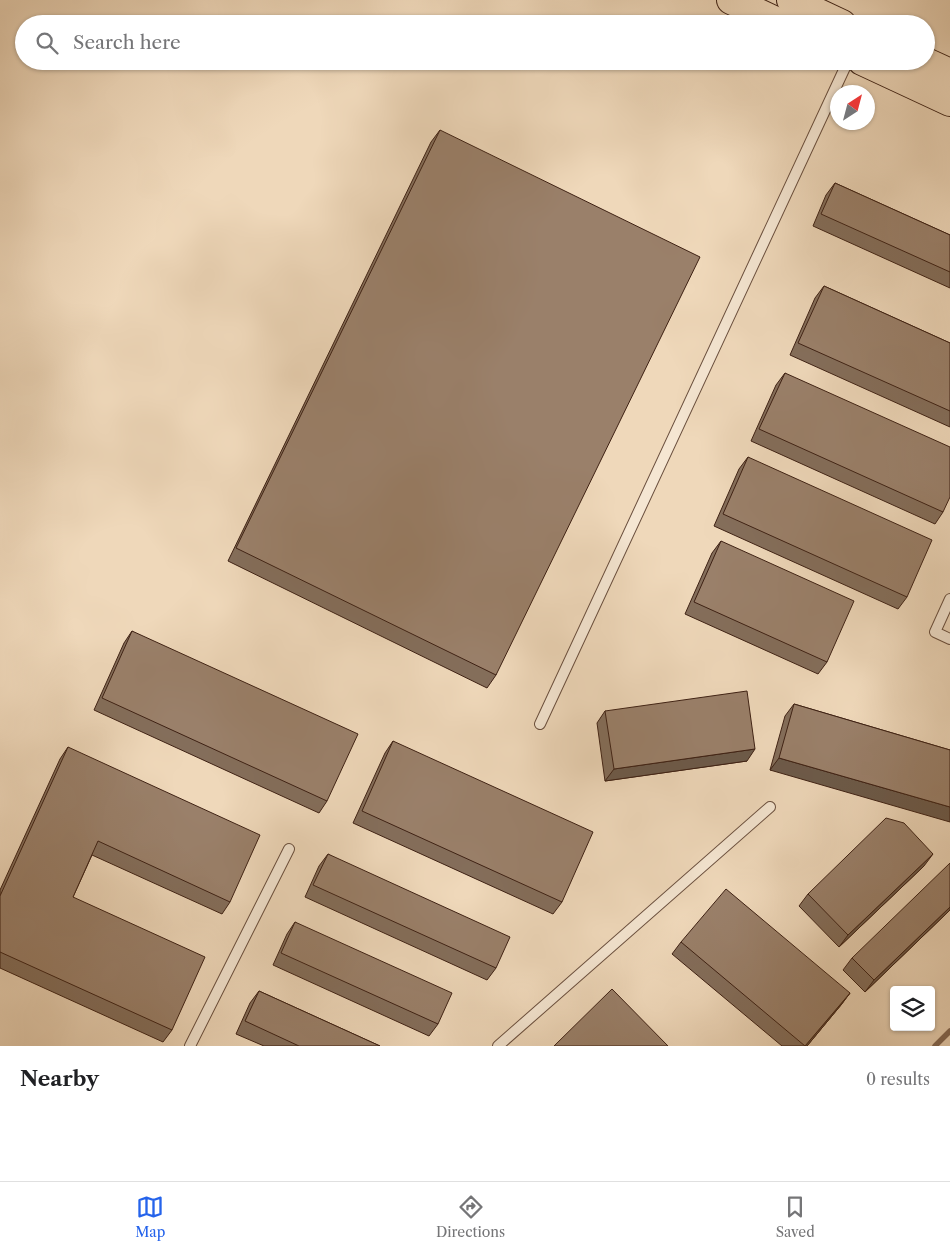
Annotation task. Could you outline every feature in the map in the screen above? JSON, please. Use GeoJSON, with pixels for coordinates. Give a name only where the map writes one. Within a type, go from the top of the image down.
{"type":"FeatureCollection","features":[{"type":"Feature","properties":{"kind":"main road"},"geometry":{"type":"LineString","coordinates":[[731,0],[763,15]]}},
{"type":"Feature","properties":{"kind":"main road"},"geometry":{"type":"LineString","coordinates":[[791,0],[823,15]]}},
{"type":"Feature","properties":{"kind":"main road"},"geometry":{"type":"LineString","coordinates":[[935,66],[950,74]]}},
{"type":"Feature","properties":{"kind":"main road"},"geometry":{"type":"LineString","coordinates":[[881,70],[950,102]]}},
{"type":"Feature","properties":{"kind":"lane"},"geometry":{"type":"LineString","coordinates":[[540,724],[844,70]]}},
{"type":"Feature","properties":{"kind":"lane"},"geometry":{"type":"LineString","coordinates":[[950,599],[935,632],[950,638]]}},
{"type":"Feature","properties":{"kind":"lane"},"geometry":{"type":"LineString","coordinates":[[498,1046],[770,807]]}},
{"type":"Feature","properties":{"kind":"lane"},"geometry":{"type":"LineString","coordinates":[[190,1046],[289,850]]}},
{"type":"Feature","properties":{"kind":"building"},"geometry":{"type":"Polygon","coordinates":[[[440,130],[700,257],[496,675],[236,548],[440,130]]]}},
{"type":"Feature","properties":{"kind":"building"},"geometry":{"type":"Polygon","coordinates":[[[835,183],[950,235],[950,272],[821,214],[835,183]]]}},
{"type":"Feature","properties":{"kind":"building"},"geometry":{"type":"Polygon","coordinates":[[[824,286],[950,343],[950,411],[798,343],[824,286]]]}},
{"type":"Feature","properties":{"kind":"building"},"geometry":{"type":"Polygon","coordinates":[[[785,373],[950,447],[950,497],[943,512],[759,429],[785,373]]]}},
{"type":"Feature","properties":{"kind":"building"},"geometry":{"type":"Polygon","coordinates":[[[748,457],[932,540],[907,597],[723,514],[748,457]]]}},
{"type":"Feature","properties":{"kind":"building"},"geometry":{"type":"Polygon","coordinates":[[[721,541],[854,601],[827,662],[694,602],[721,541]]]}},
{"type":"Feature","properties":{"kind":"building"},"geometry":{"type":"Polygon","coordinates":[[[132,631],[358,734],[327,801],[102,698],[132,631]]]}},
{"type":"Feature","properties":{"kind":"building"},"geometry":{"type":"Polygon","coordinates":[[[747,691],[755,749],[614,769],[605,711],[747,691]]]}},
{"type":"Feature","properties":{"kind":"building"},"geometry":{"type":"Polygon","coordinates":[[[794,704],[950,750],[950,807],[779,758],[794,704]]]}},
{"type":"Feature","properties":{"kind":"building"},"geometry":{"type":"Polygon","coordinates":[[[393,741],[593,832],[562,902],[362,811],[393,741]]]}},
{"type":"Feature","properties":{"kind":"building"},"geometry":{"type":"Polygon","coordinates":[[[68,747],[260,835],[230,902],[98,841],[73,897],[205,957],[172,1030],[0,952],[0,896],[68,747]]]}},
{"type":"Feature","properties":{"kind":"building"},"geometry":{"type":"Polygon","coordinates":[[[886,818],[904,823],[933,854],[848,935],[808,894],[886,818]]]}},
{"type":"Feature","properties":{"kind":"building"},"geometry":{"type":"Polygon","coordinates":[[[328,854],[510,937],[496,968],[313,885],[328,854]]]}},
{"type":"Feature","properties":{"kind":"building"},"geometry":{"type":"Polygon","coordinates":[[[950,863],[950,907],[874,980],[852,958],[950,863]]]}},
{"type":"Feature","properties":{"kind":"building"},"geometry":{"type":"Polygon","coordinates":[[[726,889],[850,993],[805,1046],[681,942],[726,889]]]}},
{"type":"Feature","properties":{"kind":"building"},"geometry":{"type":"Polygon","coordinates":[[[295,922],[452,993],[438,1024],[281,953],[295,922]]]}},
{"type":"Feature","properties":{"kind":"building"},"geometry":{"type":"Polygon","coordinates":[[[612,989],[668,1046],[554,1046],[612,989]]]}},
{"type":"Feature","properties":{"kind":"building"},"geometry":{"type":"Polygon","coordinates":[[[259,991],[380,1046],[299,1046],[245,1021],[259,991]]]}},
{"type":"Feature","properties":{"kind":"waterway"},"geometry":{"type":"LineString","coordinates":[[935,1046],[950,1031]]}}]}
